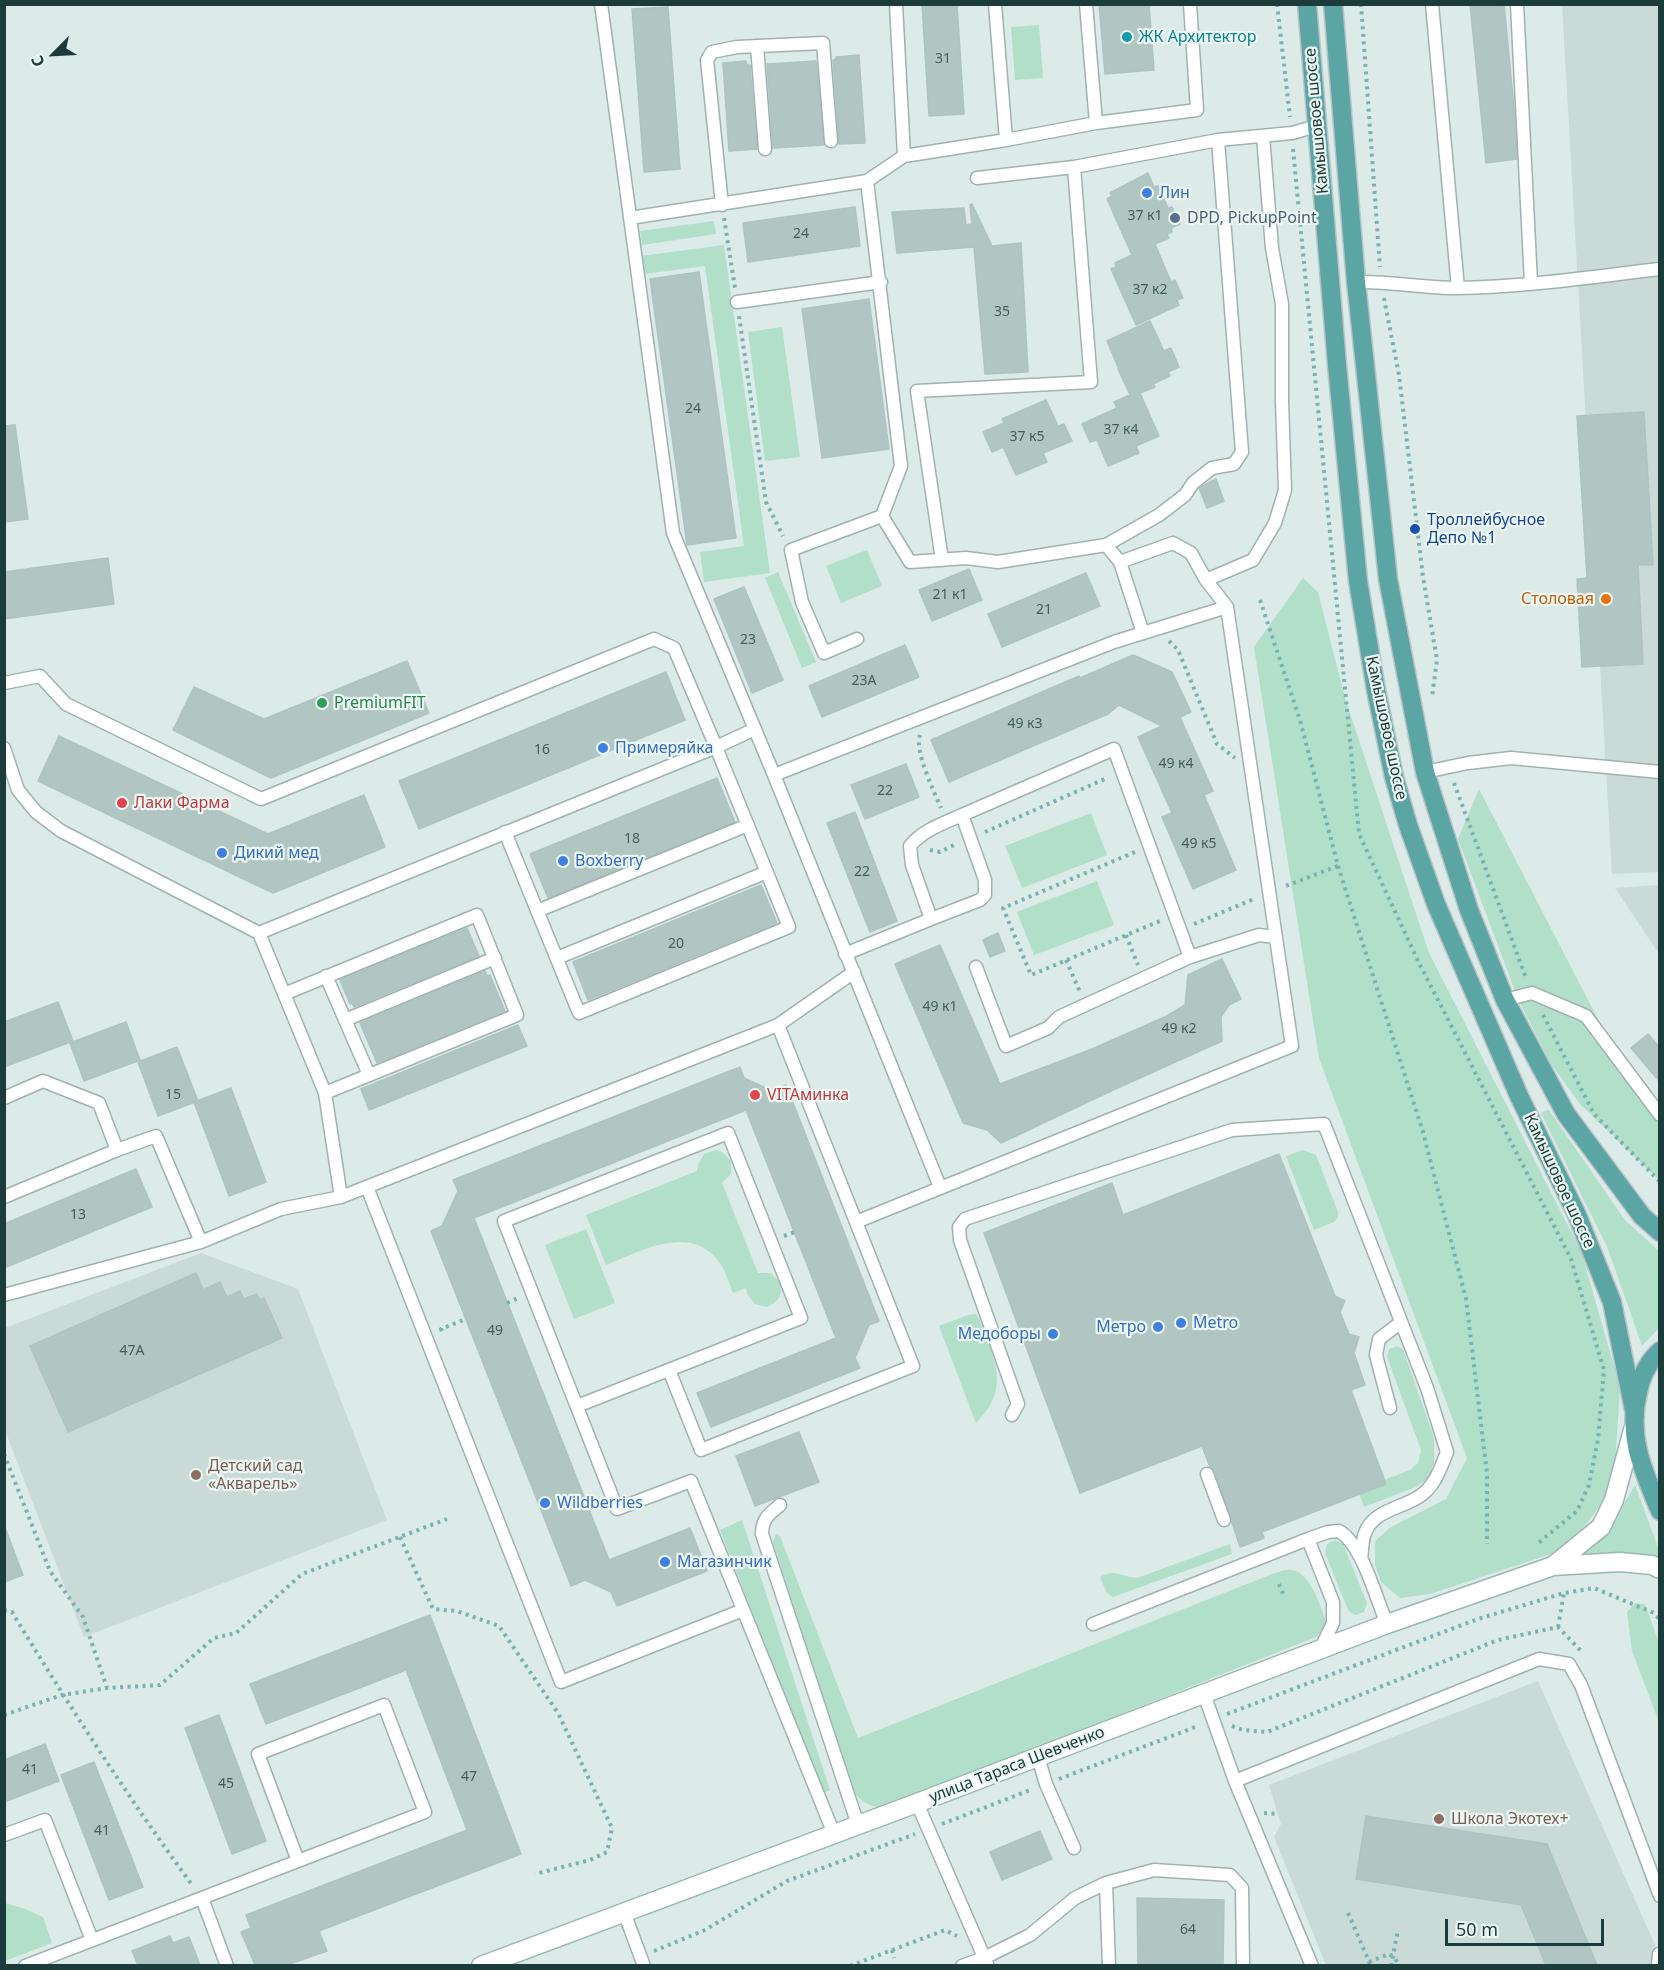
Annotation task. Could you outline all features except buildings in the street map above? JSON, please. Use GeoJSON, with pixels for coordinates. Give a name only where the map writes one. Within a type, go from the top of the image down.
{"type":"FeatureCollection","features":[{"type":"Feature","properties":{"kind":"main road","name":"Камышовое шоссе"},"geometry":{"type":"LineString","coordinates":[[1307,4],[1336,365],[1358,581],[1376,690],[1394,777],[1436,904],[1519,1096],[1577,1215],[1612,1302],[1634,1410],[1634,1430],[1639,1459],[1659,1511]]}},
{"type":"Feature","properties":{"kind":"main road","name":"Камышовое шоссе"},"geometry":{"type":"LineString","coordinates":[[1333,4],[1356,282],[1388,579],[1425,772],[1469,910],[1505,1000],[1566,1114],[1642,1216],[1659,1232]]}},
{"type":"Feature","properties":{"kind":"main road","name":"Камышовое шоссе"},"geometry":{"type":"LineString","coordinates":[[1634,1410],[1640,1383],[1651,1359],[1659,1352]]}},
{"type":"Feature","properties":{"kind":"main road","name":"улица Тараса Шевченко"},"geometry":{"type":"LineString","coordinates":[[1553,1566],[1601,1527],[1614,1500],[1634,1430]]}},
{"type":"Feature","properties":{"kind":"main road","name":"улица Тараса Шевченко"},"geometry":{"type":"LineString","coordinates":[[482,1965],[917,1803],[1386,1624],[1553,1566],[1620,1562],[1652,1565],[1659,1569]]}},
{"type":"Feature","properties":{"kind":"lane"},"geometry":{"type":"LineString","coordinates":[[601,4],[674,533],[940,1187]]}},
{"type":"Feature","properties":{"kind":"lane"},"geometry":{"type":"LineString","coordinates":[[896,4],[904,156]]}},
{"type":"Feature","properties":{"kind":"lane"},"geometry":{"type":"LineString","coordinates":[[995,4],[1006,140]]}},
{"type":"Feature","properties":{"kind":"lane"},"geometry":{"type":"LineString","coordinates":[[1086,4],[1096,123]]}},
{"type":"Feature","properties":{"kind":"lane"},"geometry":{"type":"LineString","coordinates":[[630,218],[867,181],[904,156],[1096,123],[1197,110],[1190,4]]}},
{"type":"Feature","properties":{"kind":"lane"},"geometry":{"type":"LineString","coordinates":[[1432,4],[1458,288]]}},
{"type":"Feature","properties":{"kind":"lane"},"geometry":{"type":"LineString","coordinates":[[1517,4],[1531,283]]}},
{"type":"Feature","properties":{"kind":"lane"},"geometry":{"type":"LineString","coordinates":[[722,205],[707,60],[712,52],[737,47],[822,43],[831,141]]}},
{"type":"Feature","properties":{"kind":"lane"},"geometry":{"type":"LineString","coordinates":[[757,46],[765,149]]}},
{"type":"Feature","properties":{"kind":"lane"},"geometry":{"type":"LineString","coordinates":[[977,178],[1074,167],[1218,140],[1292,133],[1317,126]]}},
{"type":"Feature","properties":{"kind":"lane"},"geometry":{"type":"LineString","coordinates":[[1206,580],[1253,560],[1275,523],[1285,490],[1282,304],[1272,248],[1263,136]]}},
{"type":"Feature","properties":{"kind":"lane"},"geometry":{"type":"LineString","coordinates":[[882,516],[910,562],[966,558],[998,562],[1106,545],[1159,515],[1185,495],[1193,483],[1212,468],[1234,464],[1242,452],[1218,140]]}},
{"type":"Feature","properties":{"kind":"lane"},"geometry":{"type":"LineString","coordinates":[[942,560],[917,391],[1091,382],[1074,167]]}},
{"type":"Feature","properties":{"kind":"lane"},"geometry":{"type":"LineString","coordinates":[[857,639],[824,653],[802,602],[790,550],[882,516],[901,466],[881,282],[867,181]]}},
{"type":"Feature","properties":{"kind":"lane"},"geometry":{"type":"LineString","coordinates":[[1356,282],[1381,281],[1414,286],[1458,288],[1531,283],[1659,269]]}},
{"type":"Feature","properties":{"kind":"lane"},"geometry":{"type":"LineString","coordinates":[[737,302],[881,282]]}},
{"type":"Feature","properties":{"kind":"lane"},"geometry":{"type":"LineString","coordinates":[[856,1222],[1292,1046],[1227,607],[1206,580],[1191,554],[1173,543],[1120,562]]}},
{"type":"Feature","properties":{"kind":"lane"},"geometry":{"type":"LineString","coordinates":[[1106,545],[1120,562],[1143,633]]}},
{"type":"Feature","properties":{"kind":"lane"},"geometry":{"type":"LineString","coordinates":[[774,775],[1103,646],[1227,607]]}},
{"type":"Feature","properties":{"kind":"lane"},"geometry":{"type":"LineString","coordinates":[[4,683],[40,676],[66,704],[261,800],[654,639],[674,648],[789,927],[579,1013],[505,832]]}},
{"type":"Feature","properties":{"kind":"lane"},"geometry":{"type":"LineString","coordinates":[[259,933],[716,747],[755,729]]}},
{"type":"Feature","properties":{"kind":"lane"},"geometry":{"type":"LineString","coordinates":[[4,748],[18,790],[36,812],[61,831],[259,933],[325,1093],[341,1197]]}},
{"type":"Feature","properties":{"kind":"lane"},"geometry":{"type":"LineString","coordinates":[[931,919],[912,865],[910,846],[916,837],[1114,749],[1190,957]]}},
{"type":"Feature","properties":{"kind":"lane"},"geometry":{"type":"LineString","coordinates":[[1425,772],[1449,769],[1468,763],[1511,758],[1659,772]]}},
{"type":"Feature","properties":{"kind":"lane"},"geometry":{"type":"LineString","coordinates":[[845,954],[980,900],[985,895],[985,880],[962,815]]}},
{"type":"Feature","properties":{"kind":"lane"},"geometry":{"type":"LineString","coordinates":[[537,911],[748,825]]}},
{"type":"Feature","properties":{"kind":"lane"},"geometry":{"type":"LineString","coordinates":[[557,958],[767,872]]}},
{"type":"Feature","properties":{"kind":"lane"},"geometry":{"type":"LineString","coordinates":[[284,994],[477,915],[495,958],[518,1015],[325,1093]]}},
{"type":"Feature","properties":{"kind":"lane"},"geometry":{"type":"LineString","coordinates":[[976,967],[1006,1046],[1048,1028],[1059,1017],[1190,957],[1259,935],[1275,937]]}},
{"type":"Feature","properties":{"kind":"lane"},"geometry":{"type":"LineString","coordinates":[[345,1020],[495,958]]}},
{"type":"Feature","properties":{"kind":"lane"},"geometry":{"type":"LineString","coordinates":[[4,1295],[201,1242],[281,1209],[341,1197],[778,1025],[854,972]]}},
{"type":"Feature","properties":{"kind":"lane"},"geometry":{"type":"LineString","coordinates":[[326,976],[369,1075]]}},
{"type":"Feature","properties":{"kind":"lane"},"geometry":{"type":"LineString","coordinates":[[1505,1000],[1532,993],[1586,1016],[1659,1115]]}},
{"type":"Feature","properties":{"kind":"lane"},"geometry":{"type":"LineString","coordinates":[[669,1370],[701,1450],[913,1366],[778,1025]]}},
{"type":"Feature","properties":{"kind":"lane"},"geometry":{"type":"LineString","coordinates":[[4,1098],[43,1082],[99,1103],[117,1150]]}},
{"type":"Feature","properties":{"kind":"lane"},"geometry":{"type":"LineString","coordinates":[[1012,1415],[1018,1404],[960,1240],[959,1227],[965,1219],[1232,1130],[1324,1124],[1427,1388],[1447,1452],[1435,1480],[1421,1496],[1370,1522],[1364,1535],[1361,1559]]}},
{"type":"Feature","properties":{"kind":"lane"},"geometry":{"type":"LineString","coordinates":[[577,1407],[801,1318],[728,1133],[504,1221],[617,1509],[691,1481],[834,1834]]}},
{"type":"Feature","properties":{"kind":"lane"},"geometry":{"type":"LineString","coordinates":[[4,1197],[156,1136],[201,1242]]}},
{"type":"Feature","properties":{"kind":"lane"},"geometry":{"type":"LineString","coordinates":[[367,1187],[561,1682],[743,1610]]}},
{"type":"Feature","properties":{"kind":"lane"},"geometry":{"type":"LineString","coordinates":[[1390,1408],[1376,1355],[1379,1339],[1400,1323]]}},
{"type":"Feature","properties":{"kind":"lane"},"geometry":{"type":"LineString","coordinates":[[1207,1474],[1224,1520]]}},
{"type":"Feature","properties":{"kind":"lane"},"geometry":{"type":"LineString","coordinates":[[780,1505],[766,1517],[762,1525],[762,1534],[858,1825]]}},
{"type":"Feature","properties":{"kind":"lane"},"geometry":{"type":"LineString","coordinates":[[1093,1624],[1308,1539],[1339,1531],[1351,1542],[1361,1559],[1386,1624]]}},
{"type":"Feature","properties":{"kind":"lane"},"geometry":{"type":"LineString","coordinates":[[1308,1539],[1333,1602],[1333,1623],[1320,1650]]}},
{"type":"Feature","properties":{"kind":"lane"},"geometry":{"type":"LineString","coordinates":[[1235,1781],[1539,1659],[1569,1664],[1581,1685],[1659,1896]]}},
{"type":"Feature","properties":{"kind":"lane"},"geometry":{"type":"LineString","coordinates":[[1204,1694],[1235,1781],[1312,1965]]}},
{"type":"Feature","properties":{"kind":"lane"},"geometry":{"type":"LineString","coordinates":[[25,1965],[202,1898],[298,1861],[425,1812],[384,1705],[258,1754],[298,1861]]}},
{"type":"Feature","properties":{"kind":"lane"},"geometry":{"type":"LineString","coordinates":[[1038,1757],[1046,1784],[1074,1848]]}},
{"type":"Feature","properties":{"kind":"lane"},"geometry":{"type":"LineString","coordinates":[[917,1803],[977,1963],[1030,1935],[1075,1898],[1106,1883],[1154,1870],[1230,1875],[1242,1888],[1243,1965]]}},
{"type":"Feature","properties":{"kind":"lane"},"geometry":{"type":"LineString","coordinates":[[4,1835],[45,1820],[92,1940]]}},
{"type":"Feature","properties":{"kind":"lane"},"geometry":{"type":"LineString","coordinates":[[1106,1883],[1109,1965]]}},
{"type":"Feature","properties":{"kind":"lane"},"geometry":{"type":"LineString","coordinates":[[202,1898],[227,1965]]}},
{"type":"Feature","properties":{"kind":"lane"},"geometry":{"type":"LineString","coordinates":[[624,1912],[642,1961]]}},
{"type":"Feature","properties":{"kind":"lane"},"geometry":{"type":"LineString","coordinates":[[1658,1965],[1659,1954]]}},
{"type":"Feature","properties":{"kind":"path"},"geometry":{"type":"LineString","coordinates":[[1277,4],[1292,133],[1359,834],[1419,963],[1571,1259],[1604,1370],[1598,1439],[1589,1485],[1577,1510],[1537,1544]]}},
{"type":"Feature","properties":{"kind":"path"},"geometry":{"type":"LineString","coordinates":[[1361,4],[1381,281],[1399,375],[1422,577],[1437,660],[1431,706]]}},
{"type":"Feature","properties":{"kind":"path"},"geometry":{"type":"LineString","coordinates":[[722,205],[766,502],[790,550]]}},
{"type":"Feature","properties":{"kind":"path"},"geometry":{"type":"LineString","coordinates":[[1260,600],[1300,720],[1338,866],[1423,1132],[1466,1299],[1487,1474],[1487,1544]]}},
{"type":"Feature","properties":{"kind":"path"},"geometry":{"type":"LineString","coordinates":[[1167,639],[1178,650],[1217,744],[1230,756],[1251,767]]}},
{"type":"Feature","properties":{"kind":"path"},"geometry":{"type":"LineString","coordinates":[[922,731],[918,739],[921,754],[946,822]]}},
{"type":"Feature","properties":{"kind":"path"},"geometry":{"type":"LineString","coordinates":[[1449,769],[1532,993],[1594,1114],[1659,1182]]}},
{"type":"Feature","properties":{"kind":"path"},"geometry":{"type":"LineString","coordinates":[[910,846],[940,852],[1122,772]]}},
{"type":"Feature","properties":{"kind":"path"},"geometry":{"type":"LineString","coordinates":[[1149,847],[1003,908],[1031,975],[1174,915]]}},
{"type":"Feature","properties":{"kind":"path"},"geometry":{"type":"LineString","coordinates":[[1180,930],[1269,892],[1338,866]]}},
{"type":"Feature","properties":{"kind":"path"},"geometry":{"type":"LineString","coordinates":[[1126,935],[1143,978]]}},
{"type":"Feature","properties":{"kind":"path"},"geometry":{"type":"LineString","coordinates":[[1066,960],[1086,1005]]}},
{"type":"Feature","properties":{"kind":"path"},"geometry":{"type":"LineString","coordinates":[[4,1454],[50,1571],[83,1617],[107,1688]]}},
{"type":"Feature","properties":{"kind":"path"},"geometry":{"type":"LineString","coordinates":[[4,1715],[62,1695],[107,1688],[160,1685],[214,1638],[236,1634],[302,1574],[447,1519]]}},
{"type":"Feature","properties":{"kind":"path"},"geometry":{"type":"LineString","coordinates":[[400,1537],[433,1609],[457,1611],[500,1626],[558,1713],[612,1828],[607,1852],[590,1860],[535,1874]]}},
{"type":"Feature","properties":{"kind":"path"},"geometry":{"type":"LineString","coordinates":[[1279,1584],[1284,1596]]}},
{"type":"Feature","properties":{"kind":"path"},"geometry":{"type":"LineString","coordinates":[[642,1961],[705,1930],[787,1881],[1478,1620],[1564,1593],[1594,1588],[1654,1613],[1659,1620]]}},
{"type":"Feature","properties":{"kind":"path"},"geometry":{"type":"LineString","coordinates":[[1558,1627],[1564,1593]]}},
{"type":"Feature","properties":{"kind":"path"},"geometry":{"type":"LineString","coordinates":[[4,1610],[12,1612],[62,1695],[145,1820],[202,1898]]}},
{"type":"Feature","properties":{"kind":"path"},"geometry":{"type":"LineString","coordinates":[[1348,1913],[1370,1964],[1389,1954],[1393,1955]]}},
{"type":"Feature","properties":{"kind":"path"},"geometry":{"type":"LineString","coordinates":[[850,1965],[945,1930],[958,1937],[977,1963]]}},
{"type":"Feature","properties":{"kind":"path"},"geometry":{"type":"LineString","coordinates":[[1391,1965],[1398,1930]]}},
{"type":"Feature","properties":{"kind":"path"},"geometry":{"type":"LineString","coordinates":[[892,1950],[894,1958]]}},
{"type":"Feature","properties":{"kind":"path"},"geometry":{"type":"LineString","coordinates":[[1393,1955],[1399,1965]]}},
{"type":"Feature","properties":{"kind":"shaded area"},"geometry":{"type":"Polygon","coordinates":[[[1562,5],[1659,5],[1659,872],[1612,874],[1562,5]]]}},
{"type":"Feature","properties":{"kind":"shaded area"},"geometry":{"type":"Polygon","coordinates":[[[1660,885],[1659,954],[1615,888],[1660,885]]]}},
{"type":"Feature","properties":{"kind":"shaded area","name":"Детский сад «Акварель»"},"geometry":{"type":"Polygon","coordinates":[[[201,1253],[298,1289],[387,1520],[84,1637],[5,1430],[5,1328],[201,1253]]]}},
{"type":"Feature","properties":{"kind":"shaded area","name":"Школа Экотех+"},"geometry":{"type":"Polygon","coordinates":[[[1538,1681],[1659,1954],[1659,1965],[1326,1965],[1274,1837],[1281,1824],[1269,1785],[1538,1681]]]}},
{"type":"Feature","properties":{"kind":"green space"},"geometry":{"type":"Polygon","coordinates":[[[1039,25],[1043,78],[1015,80],[1011,27],[1039,25]]]}},
{"type":"Feature","properties":{"kind":"green space"},"geometry":{"type":"Polygon","coordinates":[[[714,221],[716,234],[642,245],[640,231],[714,221]]]}},
{"type":"Feature","properties":{"kind":"green space"},"geometry":{"type":"Polygon","coordinates":[[[724,245],[770,573],[704,582],[700,552],[744,546],[705,266],[644,274],[641,256],[724,245]]]}},
{"type":"Feature","properties":{"kind":"green space"},"geometry":{"type":"Polygon","coordinates":[[[782,327],[800,457],[765,461],[748,332],[782,327]]]}},
{"type":"Feature","properties":{"kind":"green space"},"geometry":{"type":"Polygon","coordinates":[[[867,550],[882,586],[841,603],[826,566],[867,550]]]}},
{"type":"Feature","properties":{"kind":"green space"},"geometry":{"type":"Polygon","coordinates":[[[778,572],[816,662],[802,668],[765,578],[778,572]]]}},
{"type":"Feature","properties":{"kind":"green space"},"geometry":{"type":"Polygon","coordinates":[[[1303,578],[1318,592],[1345,698],[1429,953],[1581,1251],[1620,1387],[1614,1480],[1600,1506],[1583,1528],[1560,1551],[1430,1594],[1400,1598],[1381,1582],[1375,1565],[1375,1541],[1391,1527],[1446,1499],[1467,1458],[1319,1058],[1254,647],[1303,578]]]}},
{"type":"Feature","properties":{"kind":"green space"},"geometry":{"type":"Polygon","coordinates":[[[1479,789],[1602,1027],[1659,1104],[1659,1180],[1581,1105],[1551,1064],[1518,999],[1458,839],[1479,789]]]}},
{"type":"Feature","properties":{"kind":"green space"},"geometry":{"type":"Polygon","coordinates":[[[1091,813],[1107,855],[1022,888],[1005,846],[1091,813]]]}},
{"type":"Feature","properties":{"kind":"green space"},"geometry":{"type":"Polygon","coordinates":[[[1097,881],[1114,925],[1034,955],[1017,912],[1097,881]]]}},
{"type":"Feature","properties":{"kind":"green space"},"geometry":{"type":"Polygon","coordinates":[[[1548,1109],[1625,1220],[1659,1251],[1659,1328],[1642,1346],[1608,1249],[1541,1113],[1548,1109]]]}},
{"type":"Feature","properties":{"kind":"green space"},"geometry":{"type":"Polygon","coordinates":[[[716,1150],[722,1152],[731,1161],[731,1174],[722,1183],[758,1273],[770,1273],[780,1282],[779,1297],[775,1303],[767,1307],[755,1304],[747,1294],[746,1288],[733,1293],[720,1263],[708,1251],[695,1244],[665,1243],[606,1265],[586,1215],[697,1171],[704,1154],[716,1150]]]}},
{"type":"Feature","properties":{"kind":"green space"},"geometry":{"type":"Polygon","coordinates":[[[1303,1150],[1316,1155],[1338,1212],[1338,1218],[1334,1222],[1314,1230],[1286,1156],[1303,1150]]]}},
{"type":"Feature","properties":{"kind":"green space"},"geometry":{"type":"Polygon","coordinates":[[[586,1229],[615,1303],[574,1319],[545,1245],[586,1229]]]}},
{"type":"Feature","properties":{"kind":"green space"},"geometry":{"type":"Polygon","coordinates":[[[975,1314],[979,1318],[990,1346],[997,1372],[994,1397],[976,1423],[939,1326],[975,1314]]]}},
{"type":"Feature","properties":{"kind":"green space"},"geometry":{"type":"Polygon","coordinates":[[[1397,1346],[1403,1349],[1434,1438],[1434,1462],[1429,1478],[1416,1487],[1364,1507],[1358,1490],[1410,1470],[1418,1463],[1421,1450],[1387,1357],[1389,1349],[1397,1346]]]}},
{"type":"Feature","properties":{"kind":"green space"},"geometry":{"type":"Polygon","coordinates":[[[1635,1485],[1659,1550],[1659,1562],[1618,1554],[1575,1558],[1613,1522],[1635,1485]]]}},
{"type":"Feature","properties":{"kind":"green space"},"geometry":{"type":"Polygon","coordinates":[[[742,1520],[830,1790],[823,1793],[720,1530],[742,1520]]]}},
{"type":"Feature","properties":{"kind":"green space"},"geometry":{"type":"Polygon","coordinates":[[[776,1533],[780,1536],[858,1738],[1284,1571],[1298,1572],[1304,1577],[1314,1592],[1327,1625],[1316,1637],[881,1809],[858,1797],[846,1773],[773,1542],[776,1533]]]}},
{"type":"Feature","properties":{"kind":"green space"},"geometry":{"type":"Polygon","coordinates":[[[1335,1540],[1343,1544],[1367,1603],[1364,1612],[1356,1615],[1348,1610],[1325,1553],[1327,1544],[1335,1540]]]}},
{"type":"Feature","properties":{"kind":"green space"},"geometry":{"type":"Polygon","coordinates":[[[1230,1544],[1232,1554],[1113,1597],[1107,1593],[1100,1577],[1115,1573],[1137,1578],[1230,1544]]]}},
{"type":"Feature","properties":{"kind":"green space"},"geometry":{"type":"Polygon","coordinates":[[[1635,1603],[1645,1604],[1659,1643],[1659,1722],[1632,1651],[1627,1612],[1635,1603]]]}},
{"type":"Feature","properties":{"kind":"green space"},"geometry":{"type":"Polygon","coordinates":[[[5,1903],[43,1917],[52,1943],[5,1961],[5,1903]]]}},
{"type":"Feature","properties":{"kind":"place","name":"ЖК Архитектор"},"geometry":{"type":"Point","coordinates":[1127,37]}},
{"type":"Feature","properties":{"kind":"place","name":"Лин"},"geometry":{"type":"Point","coordinates":[1147,193]}},
{"type":"Feature","properties":{"kind":"place","name":"DPD, PickupPoint"},"geometry":{"type":"Point","coordinates":[1175,218]}},
{"type":"Feature","properties":{"kind":"place","name":"Троллейбусное Депо №1"},"geometry":{"type":"Point","coordinates":[1415,529]}},
{"type":"Feature","properties":{"kind":"place","name":"Столовая"},"geometry":{"type":"Point","coordinates":[1606,599]}},
{"type":"Feature","properties":{"kind":"place","name":"PremiumFIT"},"geometry":{"type":"Point","coordinates":[322,703]}},
{"type":"Feature","properties":{"kind":"place","name":"Примеряйка"},"geometry":{"type":"Point","coordinates":[603,748]}},
{"type":"Feature","properties":{"kind":"place","name":"Лаки Фарма"},"geometry":{"type":"Point","coordinates":[122,803]}},
{"type":"Feature","properties":{"kind":"place","name":"Дикий мед"},"geometry":{"type":"Point","coordinates":[222,853]}},
{"type":"Feature","properties":{"kind":"place","name":"Boxberry"},"geometry":{"type":"Point","coordinates":[563,861]}},
{"type":"Feature","properties":{"kind":"place","name":"VITAминка"},"geometry":{"type":"Point","coordinates":[755,1095]}},
{"type":"Feature","properties":{"kind":"place","name":"Metro"},"geometry":{"type":"Point","coordinates":[1181,1323]}},
{"type":"Feature","properties":{"kind":"place","name":"Метро"},"geometry":{"type":"Point","coordinates":[1158,1327]}},
{"type":"Feature","properties":{"kind":"place","name":"Медоборы"},"geometry":{"type":"Point","coordinates":[1053,1334]}},
{"type":"Feature","properties":{"kind":"place","name":"Детский сад «Акварель»"},"geometry":{"type":"Point","coordinates":[196,1475]}},
{"type":"Feature","properties":{"kind":"place","name":"Wildberries"},"geometry":{"type":"Point","coordinates":[545,1503]}},
{"type":"Feature","properties":{"kind":"place","name":"Магазинчик"},"geometry":{"type":"Point","coordinates":[665,1562]}},
{"type":"Feature","properties":{"kind":"place","name":"Школа Экотех+"},"geometry":{"type":"Point","coordinates":[1439,1819]}}]}
